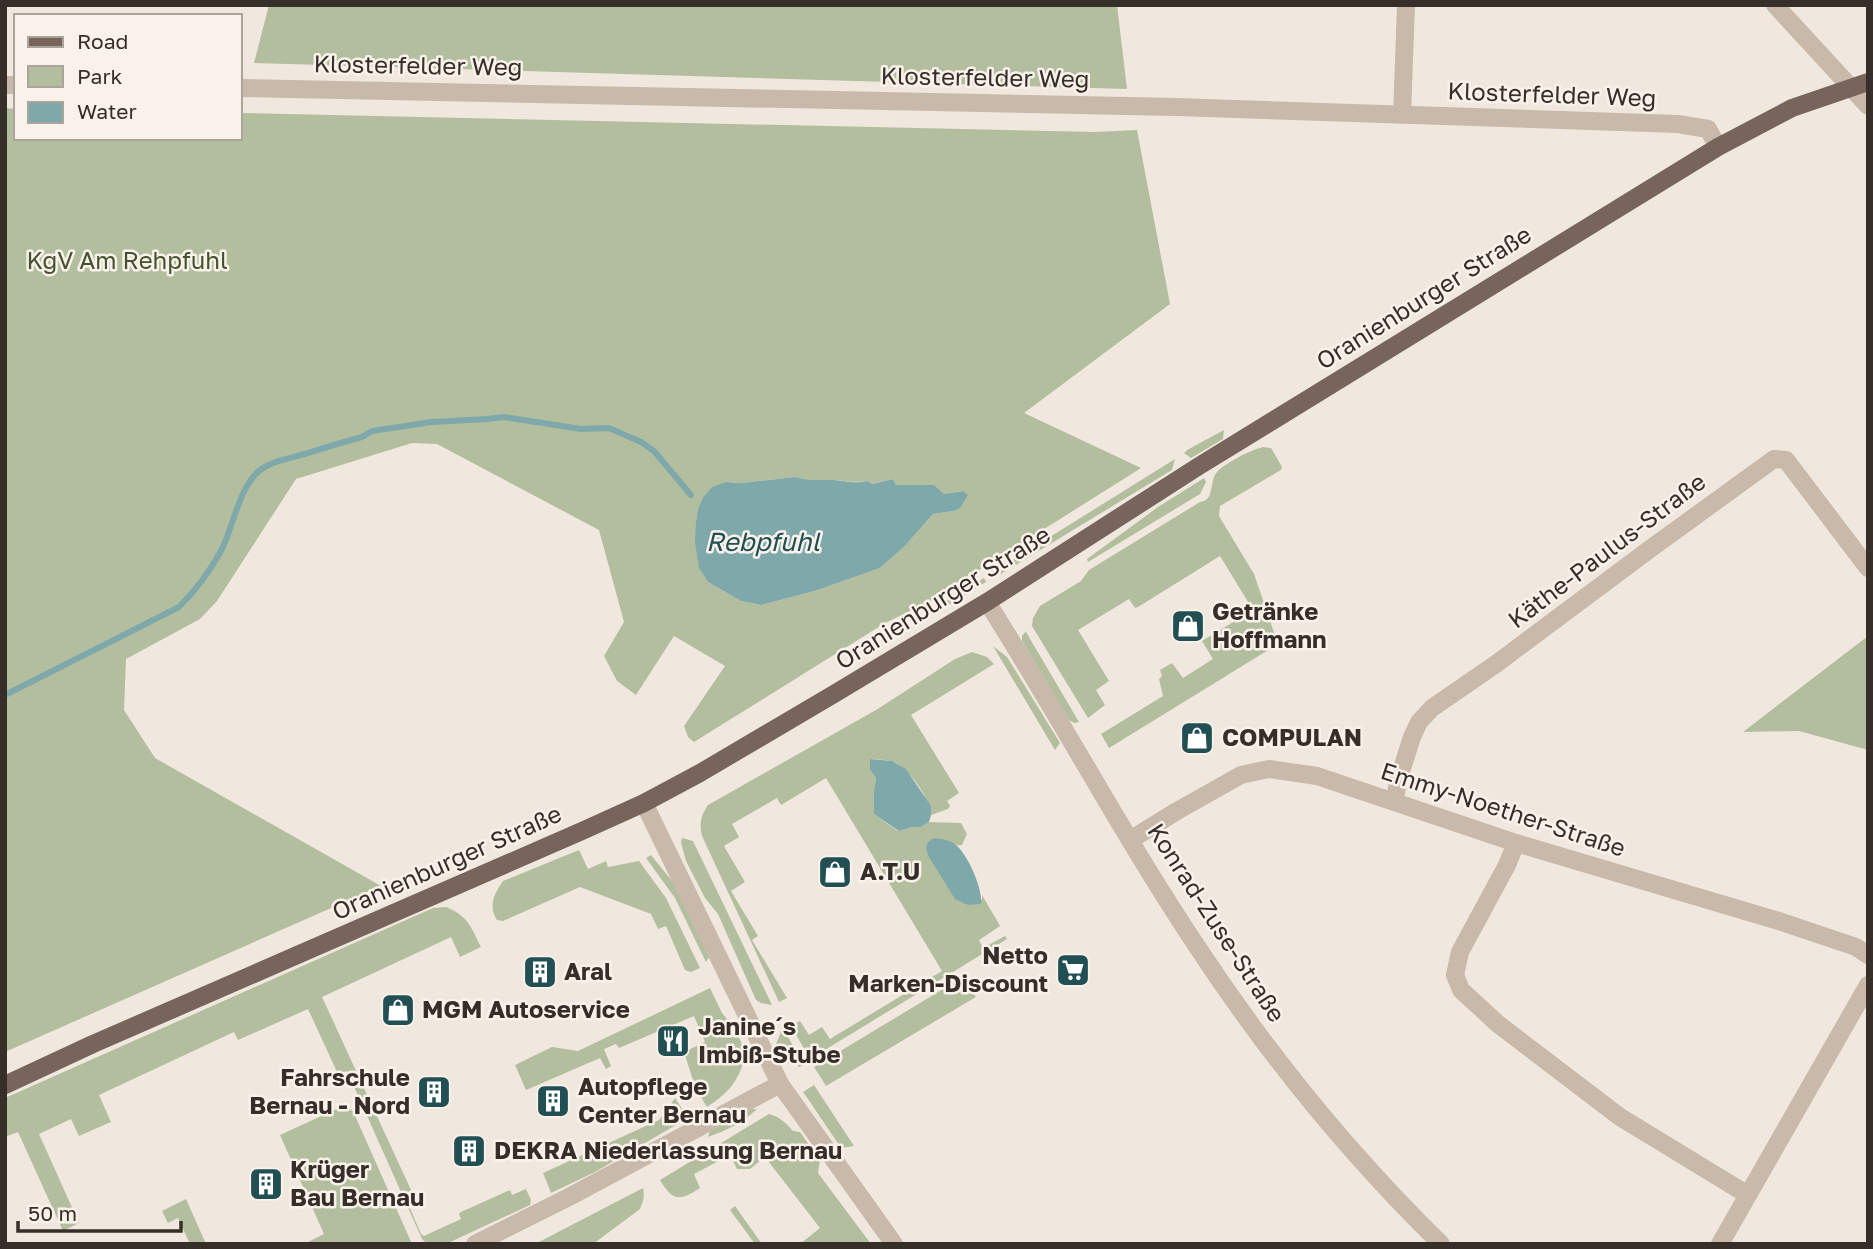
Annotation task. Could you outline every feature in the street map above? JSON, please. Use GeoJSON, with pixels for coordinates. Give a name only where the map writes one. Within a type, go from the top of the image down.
{"type":"FeatureCollection","features":[{"type":"Feature","properties":{"kind":"main road","name":"Oranienburger Straße"},"geometry":{"type":"LineString","coordinates":[[5,1085],[644,803],[834,694],[987,601],[1199,466],[1718,147],[1792,108],[1868,82]]}},
{"type":"Feature","properties":{"kind":"street"},"geometry":{"type":"LineString","coordinates":[[1402,115],[1406,5]]}},
{"type":"Feature","properties":{"kind":"street"},"geometry":{"type":"LineString","coordinates":[[1774,5],[1868,106]]}},
{"type":"Feature","properties":{"kind":"street","name":"Klosterfelder Weg"},"geometry":{"type":"LineString","coordinates":[[242,88],[1164,107],[1678,124],[1707,129],[1718,147]]}},
{"type":"Feature","properties":{"kind":"street","name":"Käthe-Paulus-Straße"},"geometry":{"type":"LineString","coordinates":[[1394,802],[1412,737],[1419,722],[1433,708],[1774,459],[1786,460],[1868,568]]}},
{"type":"Feature","properties":{"kind":"street","name":"Konrad-Zuse-Straße"},"geometry":{"type":"LineString","coordinates":[[987,601],[1130,840],[1196,944],[1277,1060],[1364,1163],[1441,1244]]}},
{"type":"Feature","properties":{"kind":"street","name":"Emmy-Noether-Straße"},"geometry":{"type":"LineString","coordinates":[[1130,840],[1241,775],[1269,769],[1317,776],[1516,843],[1779,920],[1856,947],[1868,955]]}},
{"type":"Feature","properties":{"kind":"street"},"geometry":{"type":"LineString","coordinates":[[644,803],[780,1084],[894,1244]]}},
{"type":"Feature","properties":{"kind":"street"},"geometry":{"type":"LineString","coordinates":[[1516,843],[1460,952],[1455,975],[1461,990],[1497,1024],[1620,1117],[1748,1195]]}},
{"type":"Feature","properties":{"kind":"street"},"geometry":{"type":"LineString","coordinates":[[1720,1244],[1868,985]]}},
{"type":"Feature","properties":{"kind":"street"},"geometry":{"type":"LineString","coordinates":[[475,1244],[780,1084]]}},
{"type":"Feature","properties":{"kind":"green space"},"geometry":{"type":"Polygon","coordinates":[[[269,5],[1117,5],[1127,89],[254,63],[269,5]]]}},
{"type":"Feature","properties":{"kind":"green space","name":"KgV Am Rehpfuhl"},"geometry":{"type":"Polygon","coordinates":[[[5,108],[14,109],[14,140],[242,140],[242,113],[1095,132],[1137,130],[1170,304],[1024,413],[1141,468],[927,603],[885,623],[694,742],[688,737],[684,726],[725,666],[674,636],[636,695],[617,681],[604,656],[624,622],[599,530],[437,444],[412,443],[296,479],[217,601],[200,619],[126,659],[124,710],[155,758],[381,886],[5,1052],[5,108]],[[795,477],[726,482],[702,499],[696,521],[700,568],[708,582],[741,601],[761,605],[815,591],[880,568],[904,547],[933,514],[954,511],[962,491],[944,494],[933,485],[896,485],[893,479],[871,484],[867,481],[809,480],[795,477]]]}},
{"type":"Feature","properties":{"kind":"green space"},"geometry":{"type":"Polygon","coordinates":[[[1224,430],[1223,439],[1191,458],[1184,453],[1187,450],[1224,430]]]}},
{"type":"Feature","properties":{"kind":"green space"},"geometry":{"type":"Polygon","coordinates":[[[1263,447],[1271,448],[1282,467],[1281,470],[1220,506],[1219,516],[1254,574],[1278,644],[1109,748],[1101,734],[1163,696],[1160,670],[1172,663],[1183,678],[1213,659],[1202,641],[1253,610],[1220,556],[1138,607],[1135,608],[1129,599],[1078,630],[1109,681],[1096,690],[1105,705],[1088,718],[1032,626],[1033,618],[1040,606],[1081,581],[1089,570],[1205,501],[1218,471],[1239,457],[1263,447]]]}},
{"type":"Feature","properties":{"kind":"green space"},"geometry":{"type":"Polygon","coordinates":[[[1175,459],[1172,470],[994,578],[992,573],[1175,459]]]}},
{"type":"Feature","properties":{"kind":"green space"},"geometry":{"type":"Polygon","coordinates":[[[1204,478],[1206,482],[1200,494],[1088,562],[1087,559],[1158,507],[1204,478]]]}},
{"type":"Feature","properties":{"kind":"green space"},"geometry":{"type":"Polygon","coordinates":[[[984,578],[986,582],[936,613],[934,608],[984,578]]]}},
{"type":"Feature","properties":{"kind":"green space"},"geometry":{"type":"Polygon","coordinates":[[[1026,631],[1079,722],[1069,720],[1022,641],[1026,631]]]}},
{"type":"Feature","properties":{"kind":"green space"},"geometry":{"type":"Polygon","coordinates":[[[1868,636],[1868,750],[1799,731],[1743,732],[1868,636]]]}},
{"type":"Feature","properties":{"kind":"green space"},"geometry":{"type":"Polygon","coordinates":[[[993,646],[1007,657],[1060,743],[1055,750],[993,646]]]}},
{"type":"Feature","properties":{"kind":"green space"},"geometry":{"type":"Polygon","coordinates":[[[972,652],[987,657],[994,664],[911,715],[959,793],[947,801],[950,806],[948,809],[931,815],[923,793],[906,770],[890,761],[870,759],[870,770],[876,778],[874,814],[898,831],[921,827],[929,822],[961,823],[967,834],[962,845],[939,839],[929,841],[982,900],[982,895],[999,924],[1000,926],[979,940],[983,948],[1005,936],[1007,939],[810,1059],[791,1026],[800,1021],[809,1035],[822,1027],[830,1039],[942,971],[826,778],[781,805],[777,798],[732,824],[739,837],[724,846],[745,882],[731,891],[758,936],[752,940],[787,998],[779,1002],[702,836],[702,816],[708,805],[876,710],[955,659],[972,652]]]}},
{"type":"Feature","properties":{"kind":"green space"},"geometry":{"type":"Polygon","coordinates":[[[682,838],[693,841],[772,1005],[756,1000],[718,914],[705,898],[686,861],[682,838]]]}},
{"type":"Feature","properties":{"kind":"green space"},"geometry":{"type":"Polygon","coordinates":[[[579,850],[588,869],[606,861],[608,867],[639,861],[666,898],[700,968],[691,972],[685,970],[666,926],[658,929],[651,914],[580,887],[503,921],[497,920],[493,900],[503,881],[579,850]]]}},
{"type":"Feature","properties":{"kind":"green space"},"geometry":{"type":"Polygon","coordinates":[[[651,855],[672,881],[709,957],[706,962],[675,898],[646,858],[651,855]]]}},
{"type":"Feature","properties":{"kind":"green space"},"geometry":{"type":"Polygon","coordinates":[[[446,907],[464,918],[481,947],[460,957],[451,937],[322,997],[411,1190],[413,1198],[407,1201],[421,1234],[424,1236],[461,1219],[461,1212],[510,1190],[512,1195],[526,1189],[531,1200],[530,1205],[446,1244],[427,1244],[422,1239],[347,1071],[338,1074],[308,1009],[238,1040],[234,1032],[99,1095],[111,1122],[79,1136],[71,1119],[39,1134],[79,1223],[63,1231],[18,1132],[5,1137],[5,1098],[433,908],[446,907]]]}},
{"type":"Feature","properties":{"kind":"green space"},"geometry":{"type":"Polygon","coordinates":[[[963,977],[976,997],[826,1086],[814,1067],[963,977]]]}},
{"type":"Feature","properties":{"kind":"green space"},"geometry":{"type":"Polygon","coordinates":[[[710,988],[740,1040],[744,1053],[742,1067],[735,1081],[722,1096],[707,1107],[695,1087],[684,1052],[705,1042],[694,1016],[619,1048],[616,1044],[604,1049],[611,1066],[606,1069],[600,1058],[526,1090],[515,1065],[552,1047],[578,1051],[710,988]]]}},
{"type":"Feature","properties":{"kind":"green space"},"geometry":{"type":"Polygon","coordinates":[[[783,1027],[803,1065],[799,1067],[795,1061],[788,1064],[776,1044],[783,1027]]]}},
{"type":"Feature","properties":{"kind":"green space"},"geometry":{"type":"Polygon","coordinates":[[[814,1085],[854,1146],[841,1148],[803,1092],[814,1085]]]}},
{"type":"Feature","properties":{"kind":"green space"},"geometry":{"type":"Polygon","coordinates":[[[675,1098],[688,1118],[595,1172],[551,1193],[543,1173],[659,1120],[675,1098]]]}},
{"type":"Feature","properties":{"kind":"green space"},"geometry":{"type":"Polygon","coordinates":[[[343,1106],[353,1111],[412,1244],[304,1244],[324,1234],[280,1135],[343,1106]]]}},
{"type":"Feature","properties":{"kind":"green space"},"geometry":{"type":"Polygon","coordinates":[[[748,1109],[757,1109],[734,1126],[708,1137],[711,1128],[748,1109]]]}},
{"type":"Feature","properties":{"kind":"green space"},"geometry":{"type":"Polygon","coordinates":[[[769,1114],[793,1131],[800,1132],[820,1160],[818,1173],[871,1244],[800,1244],[820,1228],[765,1157],[750,1169],[737,1169],[730,1155],[694,1174],[700,1188],[682,1197],[673,1196],[660,1180],[769,1114]]]}},
{"type":"Feature","properties":{"kind":"green space"},"geometry":{"type":"Polygon","coordinates":[[[643,1188],[640,1209],[593,1244],[535,1244],[643,1188]]]}},
{"type":"Feature","properties":{"kind":"green space"},"geometry":{"type":"Polygon","coordinates":[[[186,1199],[206,1244],[190,1244],[178,1218],[168,1223],[162,1211],[186,1199]]]}},
{"type":"Feature","properties":{"kind":"green space"},"geometry":{"type":"Polygon","coordinates":[[[735,1206],[762,1244],[755,1244],[730,1210],[735,1206]]]}},
{"type":"Feature","properties":{"kind":"water","name":"Rebpfuhl"},"geometry":{"type":"Polygon","coordinates":[[[795,477],[809,480],[867,481],[872,484],[893,479],[896,485],[934,485],[944,494],[963,491],[968,495],[960,508],[933,514],[904,547],[880,568],[815,591],[761,605],[741,601],[708,582],[699,568],[695,542],[696,521],[702,499],[712,487],[726,482],[795,477]]]}},
{"type":"Feature","properties":{"kind":"water"},"geometry":{"type":"Polygon","coordinates":[[[870,759],[892,761],[906,769],[931,806],[929,822],[921,827],[899,831],[874,814],[876,778],[870,770],[870,759]]]}},
{"type":"Feature","properties":{"kind":"water"},"geometry":{"type":"Polygon","coordinates":[[[934,838],[951,842],[961,850],[977,881],[981,904],[968,905],[955,899],[929,857],[927,843],[934,838]]]}},
{"type":"Feature","properties":{"kind":"waterway"},"geometry":{"type":"LineString","coordinates":[[5,695],[179,607],[217,558],[226,541],[241,497],[260,470],[270,464],[362,437],[372,431],[432,422],[504,417],[581,429],[609,428],[654,451],[691,495]]}},
{"type":"Feature","properties":{"kind":"place","name":"Getränke Hoffmann"},"geometry":{"type":"Point","coordinates":[1188,626]}},
{"type":"Feature","properties":{"kind":"place","name":"COMPULAN"},"geometry":{"type":"Point","coordinates":[1197,738]}},
{"type":"Feature","properties":{"kind":"place","name":"A.T.U"},"geometry":{"type":"Point","coordinates":[835,872]}},
{"type":"Feature","properties":{"kind":"place","name":"Netto Marken-Discount"},"geometry":{"type":"Point","coordinates":[1073,970]}},
{"type":"Feature","properties":{"kind":"place","name":"Aral"},"geometry":{"type":"Point","coordinates":[540,972]}},
{"type":"Feature","properties":{"kind":"place","name":"MGM Autoservice"},"geometry":{"type":"Point","coordinates":[398,1010]}},
{"type":"Feature","properties":{"kind":"place","name":"Janine´s Imbiß-Stube"},"geometry":{"type":"Point","coordinates":[673,1041]}},
{"type":"Feature","properties":{"kind":"place","name":"Fahrschule Bernau - Nord"},"geometry":{"type":"Point","coordinates":[434,1092]}},
{"type":"Feature","properties":{"kind":"place","name":"Autopflege Center Bernau"},"geometry":{"type":"Point","coordinates":[553,1101]}},
{"type":"Feature","properties":{"kind":"place","name":"DEKRA Niederlassung Bernau"},"geometry":{"type":"Point","coordinates":[469,1151]}},
{"type":"Feature","properties":{"kind":"place","name":"Krüger Bau Bernau"},"geometry":{"type":"Point","coordinates":[266,1184]}}]}
